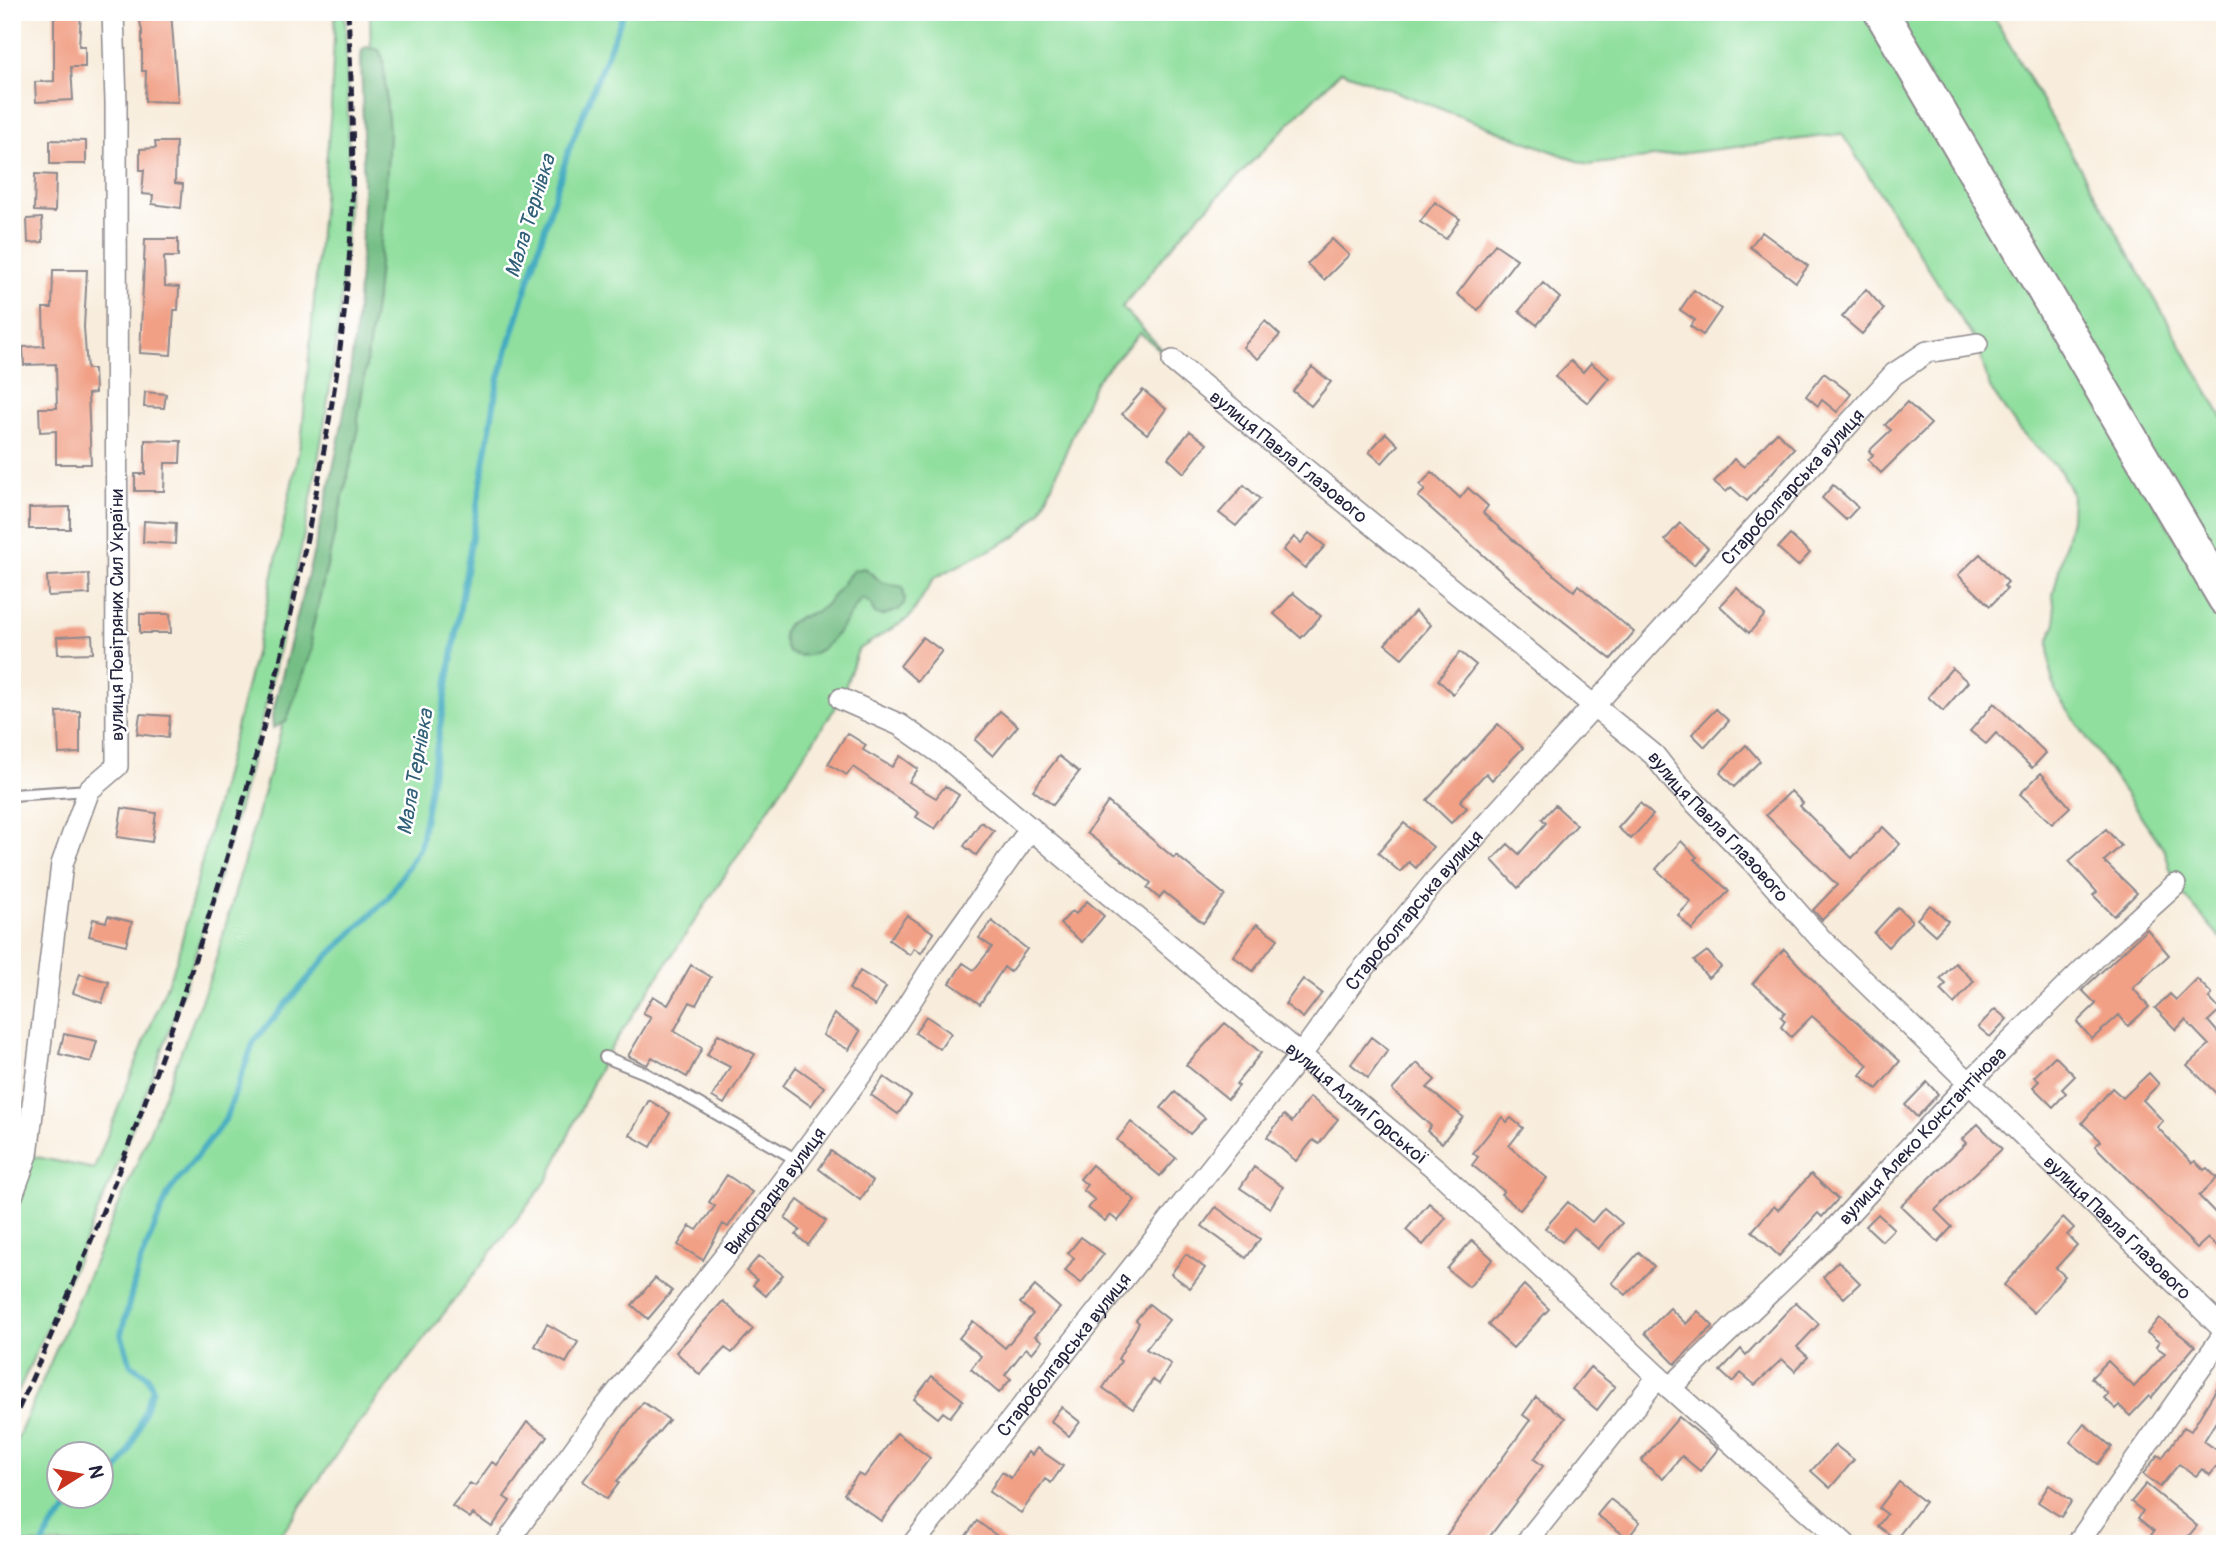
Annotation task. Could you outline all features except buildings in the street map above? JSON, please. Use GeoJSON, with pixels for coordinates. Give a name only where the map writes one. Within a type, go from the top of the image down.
{"type":"FeatureCollection","features":[{"type":"Feature","properties":{"kind":"highway"},"geometry":{"type":"LineString","coordinates":[[1881,12],[2225,599]]}},
{"type":"Feature","properties":{"kind":"street","name":"вулиця Повітряних Сил України"},"geometry":{"type":"LineString","coordinates":[[12,1196],[27,1155],[62,864],[89,790],[117,766],[116,130],[113,12]]}},
{"type":"Feature","properties":{"kind":"street","name":"Староболгарська вулиця"},"geometry":{"type":"LineString","coordinates":[[913,1544],[1300,1056],[1359,974],[1436,880],[1894,374],[1927,352],[1977,344]]}},
{"type":"Feature","properties":{"kind":"street","name":"вулиця Павла Глазового"},"geometry":{"type":"LineString","coordinates":[[1173,361],[1411,553],[1654,755],[1676,783],[1753,862],[1820,938],[2225,1332]]}},
{"type":"Feature","properties":{"kind":"street","name":"вулиця Алли Горської"},"geometry":{"type":"LineString","coordinates":[[841,699],[900,725],[943,755],[1437,1170],[1835,1541]]}},
{"type":"Feature","properties":{"kind":"street","name":"Виноградна вулиця"},"geometry":{"type":"LineString","coordinates":[[506,1544],[603,1410],[757,1216],[879,1050],[935,964],[1031,828]]}},
{"type":"Feature","properties":{"kind":"street","name":"вулиця Алеко Константінова"},"geometry":{"type":"LineString","coordinates":[[1525,1544],[1664,1383],[1826,1238],[1970,1082],[2102,951],[2175,885]]}},
{"type":"Feature","properties":{"kind":"street"},"geometry":{"type":"LineString","coordinates":[[2077,1544],[2225,1332]]}},
{"type":"Feature","properties":{"kind":"lane"},"geometry":{"type":"LineString","coordinates":[[12,795],[89,790]]}},
{"type":"Feature","properties":{"kind":"lane"},"geometry":{"type":"LineString","coordinates":[[605,1057],[645,1073],[797,1160]]}},
{"type":"Feature","properties":{"kind":"green space"},"geometry":{"type":"Polygon","coordinates":[[[335,12],[345,12],[348,157],[346,245],[326,414],[284,630],[235,820],[174,1017],[109,1185],[12,1405],[12,1196],[27,1155],[94,1169],[177,959],[263,622],[302,435],[331,108],[335,12]]]}},
{"type":"Feature","properties":{"kind":"green space"},"geometry":{"type":"Polygon","coordinates":[[[370,12],[1867,12],[2225,623],[2225,943],[2175,885],[2165,851],[2056,693],[2050,671],[2049,639],[2056,623],[2053,595],[2071,519],[2072,493],[2061,472],[2019,430],[1990,388],[1977,344],[1842,134],[1588,165],[1341,71],[1188,227],[1122,307],[1173,361],[1140,333],[1095,382],[1041,511],[1017,536],[934,578],[910,617],[858,650],[841,699],[605,1057],[548,1179],[349,1436],[275,1544],[12,1544],[12,1451],[137,1163],[212,973],[278,742],[337,507],[352,419],[373,125],[370,12]]]}},
{"type":"Feature","properties":{"kind":"green space"},"geometry":{"type":"Polygon","coordinates":[[[1891,12],[1991,12],[2225,422],[2225,583],[1891,12]]]}},
{"type":"Feature","properties":{"kind":"green space"},"geometry":{"type":"Polygon","coordinates":[[[366,47],[379,50],[383,58],[389,133],[376,298],[359,428],[311,635],[313,648],[286,722],[273,728],[272,716],[328,492],[346,402],[362,246],[361,59],[362,50],[366,47]]]}},
{"type":"Feature","properties":{"kind":"green space"},"geometry":{"type":"Polygon","coordinates":[[[865,568],[881,582],[903,587],[905,601],[900,609],[882,616],[874,613],[871,604],[862,598],[840,630],[823,648],[801,656],[788,652],[784,640],[787,625],[822,608],[854,570],[865,568]]]}},
{"type":"Feature","properties":{"kind":"waterway","name":"Мала Тернівка"},"geometry":{"type":"LineString","coordinates":[[116,1471],[133,1442],[153,1389],[147,1375],[131,1365],[121,1334],[139,1265],[169,1192],[225,1120],[254,1041],[325,959],[388,898],[420,847],[498,381],[569,149],[624,12]]}},
{"type":"Feature","properties":{"kind":"waterway","name":"Мала Тернівка"},"geometry":{"type":"LineString","coordinates":[[43,1544],[51,1528],[67,1510]]}},
{"type":"Feature","properties":{"kind":"railway"},"geometry":{"type":"LineString","coordinates":[[12,1423],[101,1215],[180,1003],[215,896],[276,678],[317,488],[347,288],[352,188],[348,12]]}}]}
